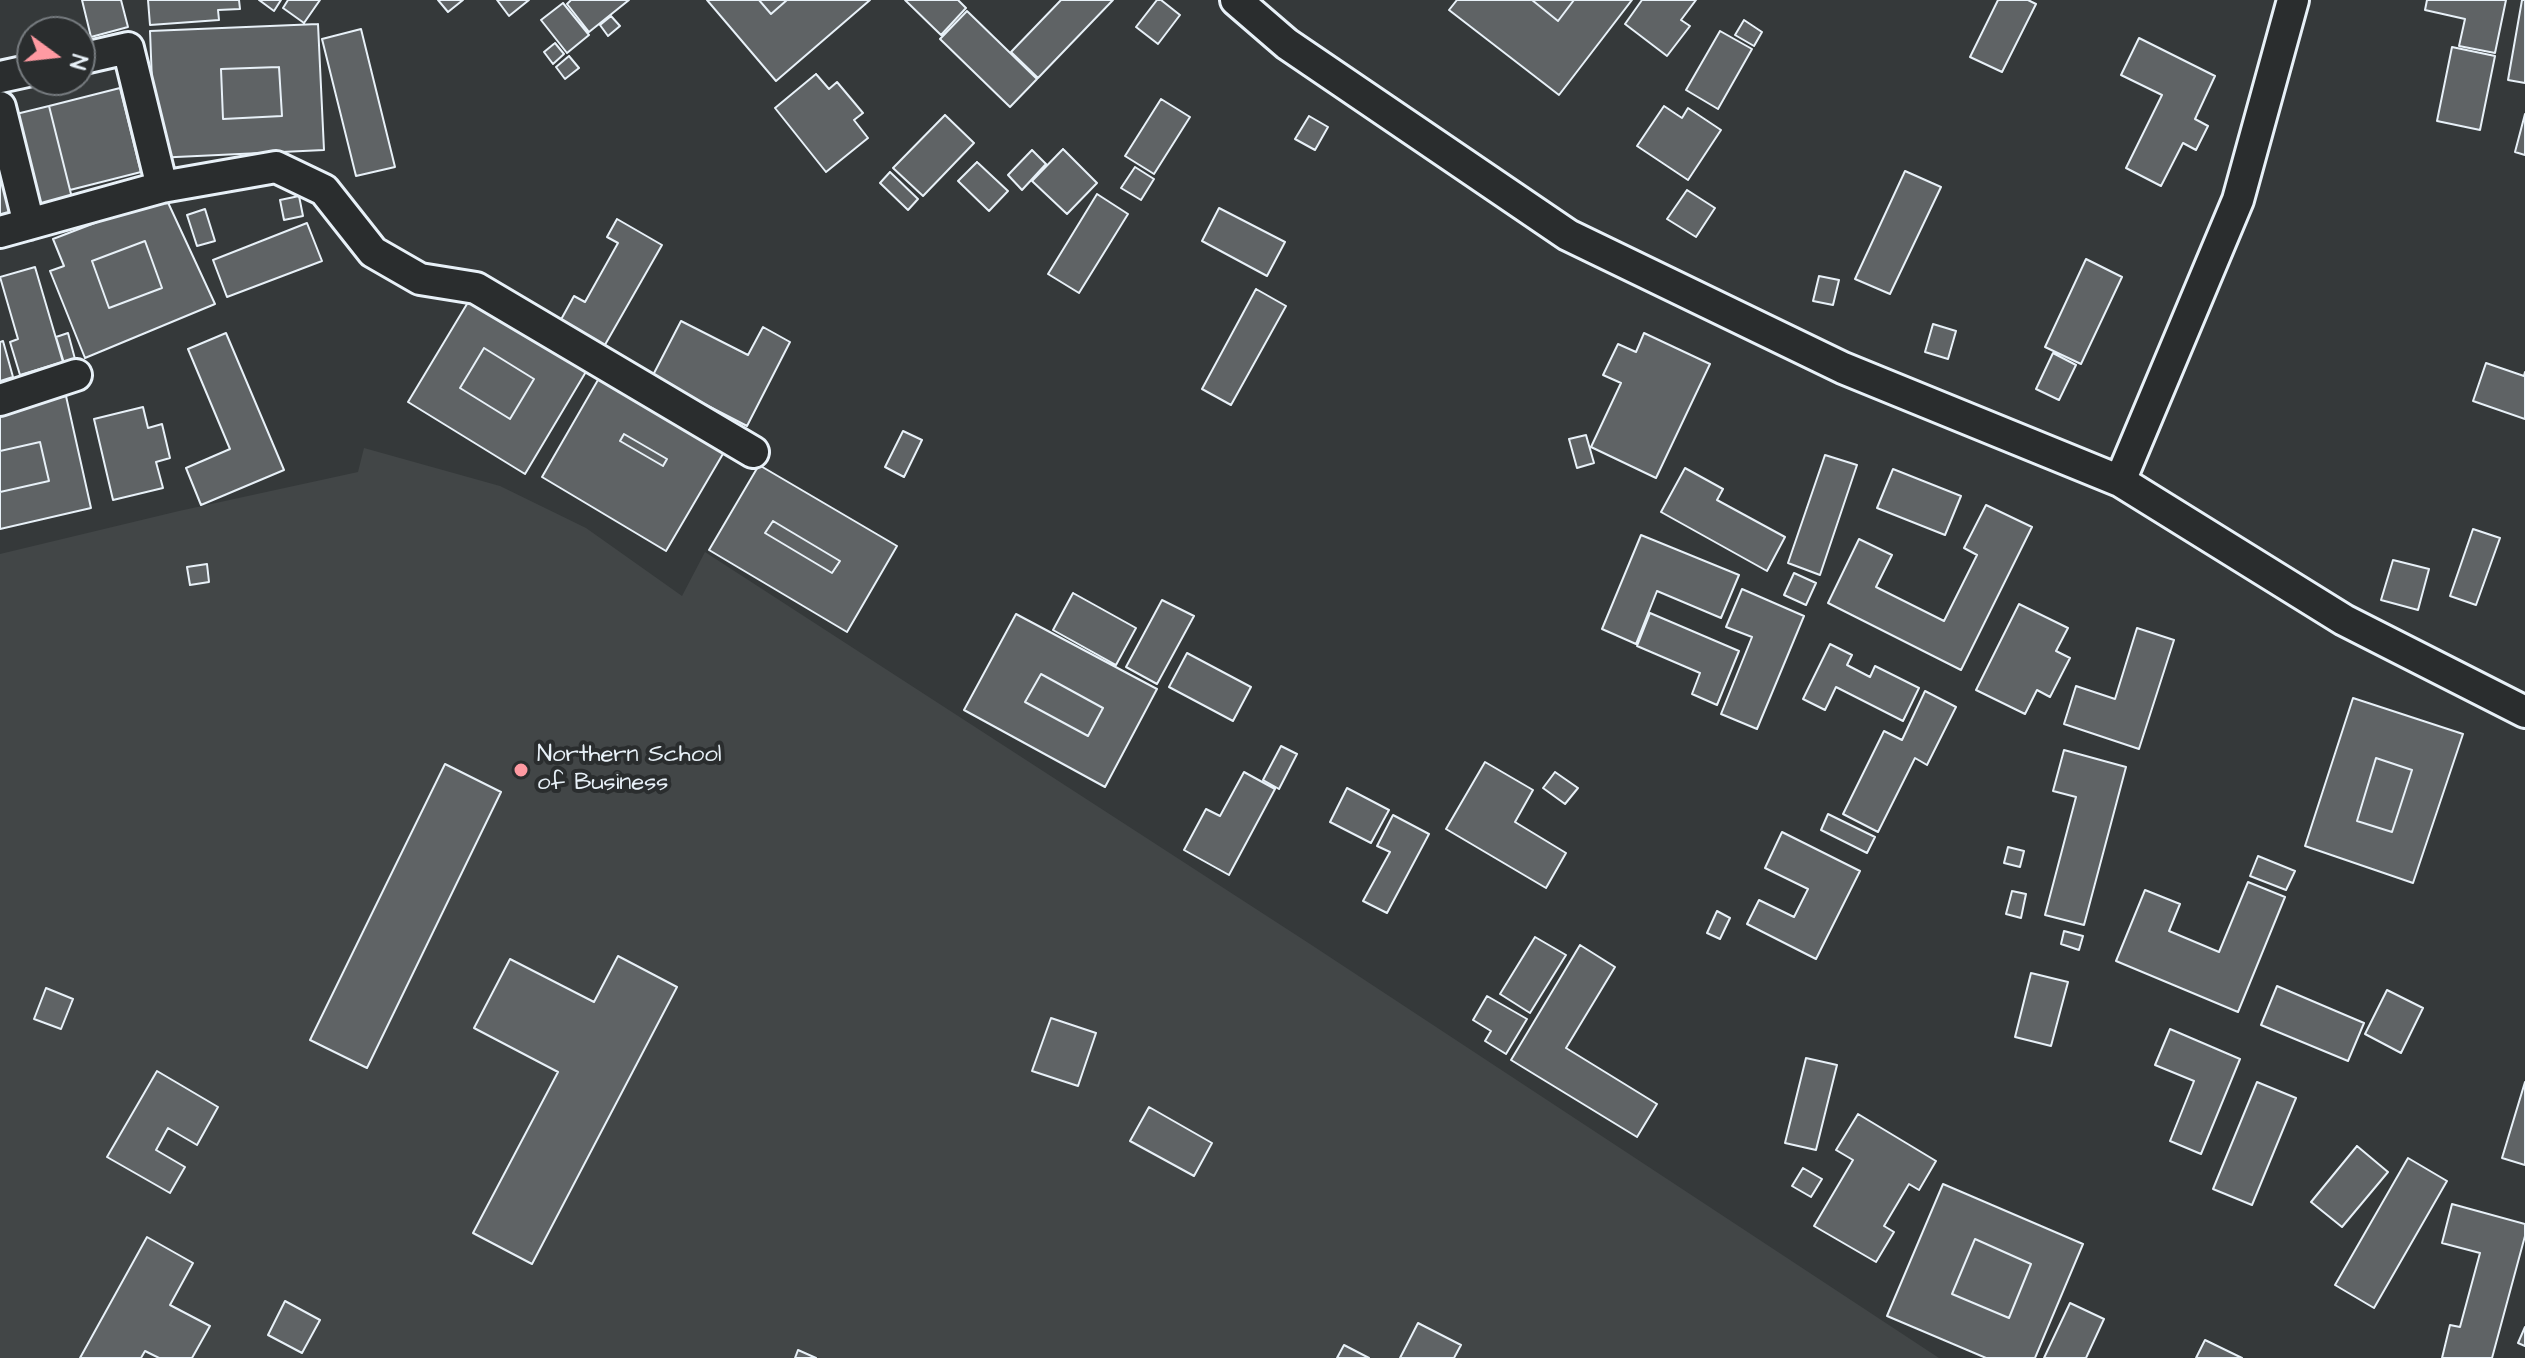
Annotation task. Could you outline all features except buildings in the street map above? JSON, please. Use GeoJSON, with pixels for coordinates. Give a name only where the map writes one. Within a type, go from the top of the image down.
{"type":"FeatureCollection","features":[{"type":"Feature","properties":{"kind":"street"},"geometry":{"type":"LineString","coordinates":[[1236,0],[1287,44],[1568,235],[1843,368],[2120,481],[2344,620],[2525,712]]}},
{"type":"Feature","properties":{"kind":"street"},"geometry":{"type":"LineString","coordinates":[[2120,481],[2238,200],[2293,0]]}},
{"type":"Feature","properties":{"kind":"street"},"geometry":{"type":"LineString","coordinates":[[96,55],[128,48],[162,187]]}},
{"type":"Feature","properties":{"kind":"street"},"geometry":{"type":"LineString","coordinates":[[0,107],[29,224]]}},
{"type":"Feature","properties":{"kind":"street"},"geometry":{"type":"LineString","coordinates":[[0,232],[162,187],[276,167],[324,190],[373,252],[420,279],[476,288],[753,452]]}},
{"type":"Feature","properties":{"kind":"street"},"geometry":{"type":"LineString","coordinates":[[0,400],[76,375]]}},
{"type":"Feature","properties":{"kind":"shaded area","name":"Northern School of Business"},"geometry":{"type":"Polygon","coordinates":[[[364,448],[500,486],[586,528],[682,596],[705,552],[1310,944],[1939,1358],[0,1358],[0,554],[358,472],[364,448]]]}},
{"type":"Feature","properties":{"kind":"place","name":"Northern School of Business"},"geometry":{"type":"Point","coordinates":[521,770]}}]}
